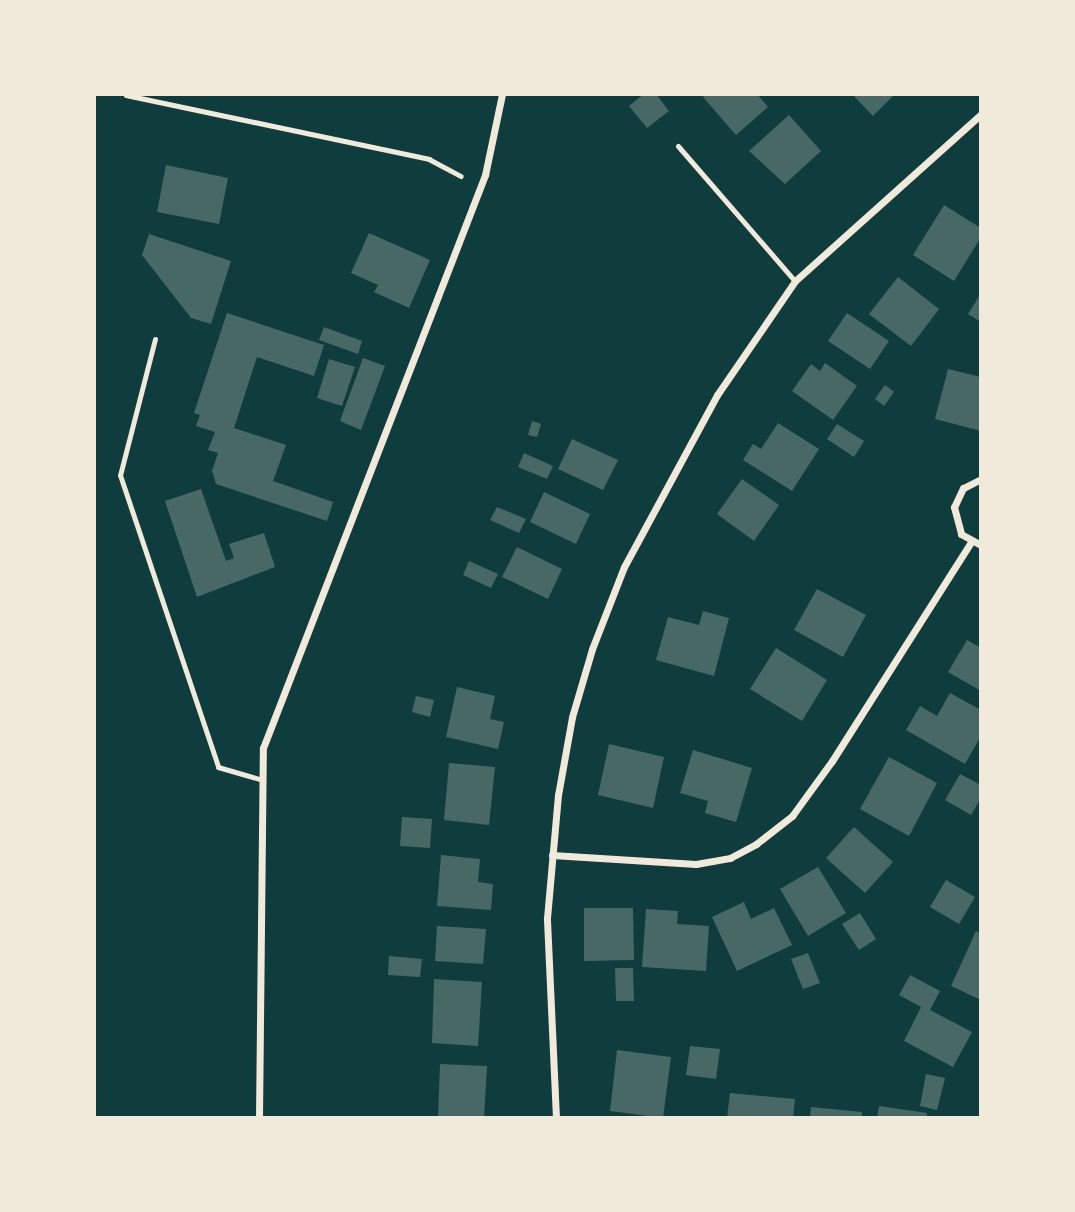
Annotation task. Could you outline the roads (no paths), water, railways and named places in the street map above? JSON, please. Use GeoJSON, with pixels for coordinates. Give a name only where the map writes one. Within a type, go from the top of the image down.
{"type":"FeatureCollection","features":[{"type":"Feature","properties":{"kind":"street"},"geometry":{"type":"LineString","coordinates":[[258,1118],[263,748],[480,186],[502,94]]}},
{"type":"Feature","properties":{"kind":"street"},"geometry":{"type":"LineString","coordinates":[[556,1118],[547,931],[552,855],[572,717],[592,649],[624,566],[717,396],[795,281],[981,114]]}},
{"type":"Feature","properties":{"kind":"street"},"geometry":{"type":"LineString","coordinates":[[981,478],[963,488],[954,507],[958,527],[971,542],[981,545]]}},
{"type":"Feature","properties":{"kind":"street"},"geometry":{"type":"LineString","coordinates":[[552,855],[696,864],[730,858],[756,844],[792,816],[832,761],[971,542]]}},
{"type":"Feature","properties":{"kind":"lane"},"geometry":{"type":"LineString","coordinates":[[678,146],[795,281]]}},
{"type":"Feature","properties":{"kind":"lane"},"geometry":{"type":"LineString","coordinates":[[155,339],[120,475],[218,767],[263,780]]}}]}
